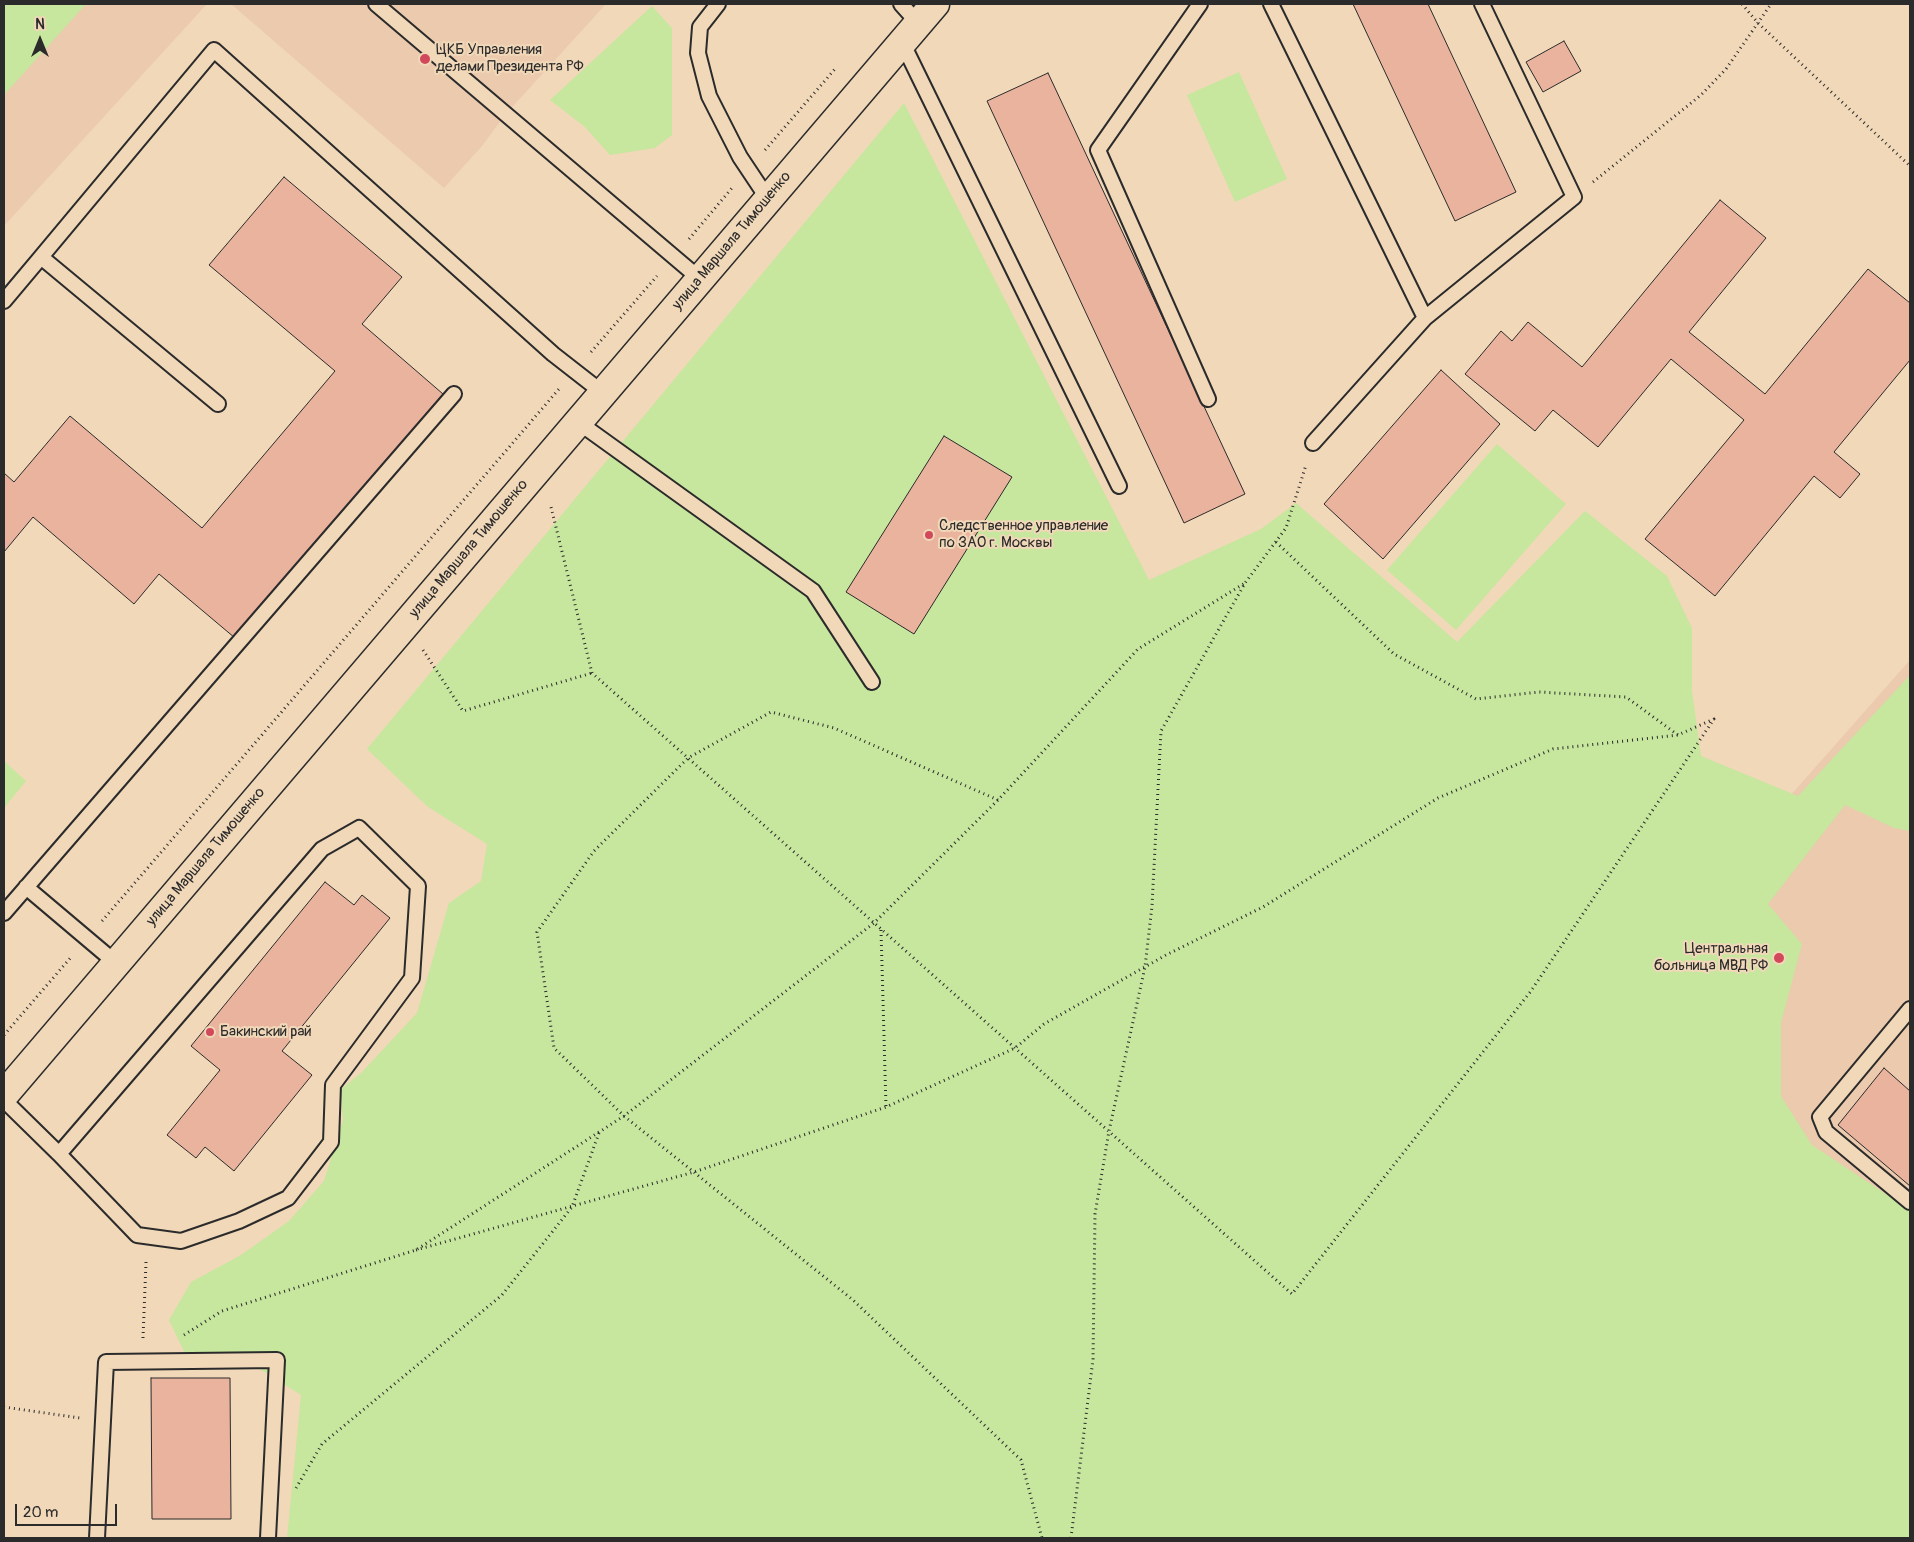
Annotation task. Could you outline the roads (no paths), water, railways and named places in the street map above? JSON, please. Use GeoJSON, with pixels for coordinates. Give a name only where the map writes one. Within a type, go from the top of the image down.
{"type":"FeatureCollection","features":[{"type":"Feature","properties":{"kind":"street","name":"улица Маршала Тимошенко"},"geometry":{"type":"LineString","coordinates":[[4,1095],[768,199],[914,18]]}},
{"type":"Feature","properties":{"kind":"lane"},"geometry":{"type":"LineString","coordinates":[[376,4],[700,279]]}},
{"type":"Feature","properties":{"kind":"lane"},"geometry":{"type":"LineString","coordinates":[[1200,4],[1098,150],[1208,399]]}},
{"type":"Feature","properties":{"kind":"lane"},"geometry":{"type":"LineString","coordinates":[[1271,4],[1425,318]]}},
{"type":"Feature","properties":{"kind":"lane"},"geometry":{"type":"LineString","coordinates":[[1313,443],[1425,318],[1574,197],[1482,4]]}},
{"type":"Feature","properties":{"kind":"lane"},"geometry":{"type":"LineString","coordinates":[[715,5],[700,27],[698,53],[709,96],[722,125],[768,199]]}},
{"type":"Feature","properties":{"kind":"lane"},"geometry":{"type":"LineString","coordinates":[[914,18],[1119,486]]}},
{"type":"Feature","properties":{"kind":"lane"},"geometry":{"type":"LineString","coordinates":[[4,301],[214,50],[538,341],[603,393]]}},
{"type":"Feature","properties":{"kind":"lane"},"geometry":{"type":"LineString","coordinates":[[41,257],[218,404]]}},
{"type":"Feature","properties":{"kind":"lane"},"geometry":{"type":"LineString","coordinates":[[4,913],[454,394]]}},
{"type":"Feature","properties":{"kind":"lane"},"geometry":{"type":"LineString","coordinates":[[578,422],[812,591],[872,682]]}},
{"type":"Feature","properties":{"kind":"lane"},"geometry":{"type":"LineString","coordinates":[[4,1100],[60,1154],[137,1235],[181,1241],[239,1221],[288,1198],[331,1142],[333,1085],[412,978],[418,886],[359,828],[322,849],[60,1154]]}},
{"type":"Feature","properties":{"kind":"lane"},"geometry":{"type":"LineString","coordinates":[[26,887],[116,963]]}},
{"type":"Feature","properties":{"kind":"lane"},"geometry":{"type":"LineString","coordinates":[[1910,1008],[1820,1117],[1826,1132],[1910,1202]]}},
{"type":"Feature","properties":{"kind":"lane"},"geometry":{"type":"LineString","coordinates":[[97,1538],[106,1362],[277,1360],[268,1538]]}},
{"type":"Feature","properties":{"kind":"place","name":"ЦКБ Управления делами Президента РФ"},"geometry":{"type":"Point","coordinates":[425,59]}},
{"type":"Feature","properties":{"kind":"place","name":"Следственное управление по ЗАО г. Москвы"},"geometry":{"type":"Point","coordinates":[929,535]}},
{"type":"Feature","properties":{"kind":"place","name":"Центральная больница МВД РФ"},"geometry":{"type":"Point","coordinates":[1779,958]}},
{"type":"Feature","properties":{"kind":"place","name":"Бакинский рай"},"geometry":{"type":"Point","coordinates":[210,1032]}}]}
